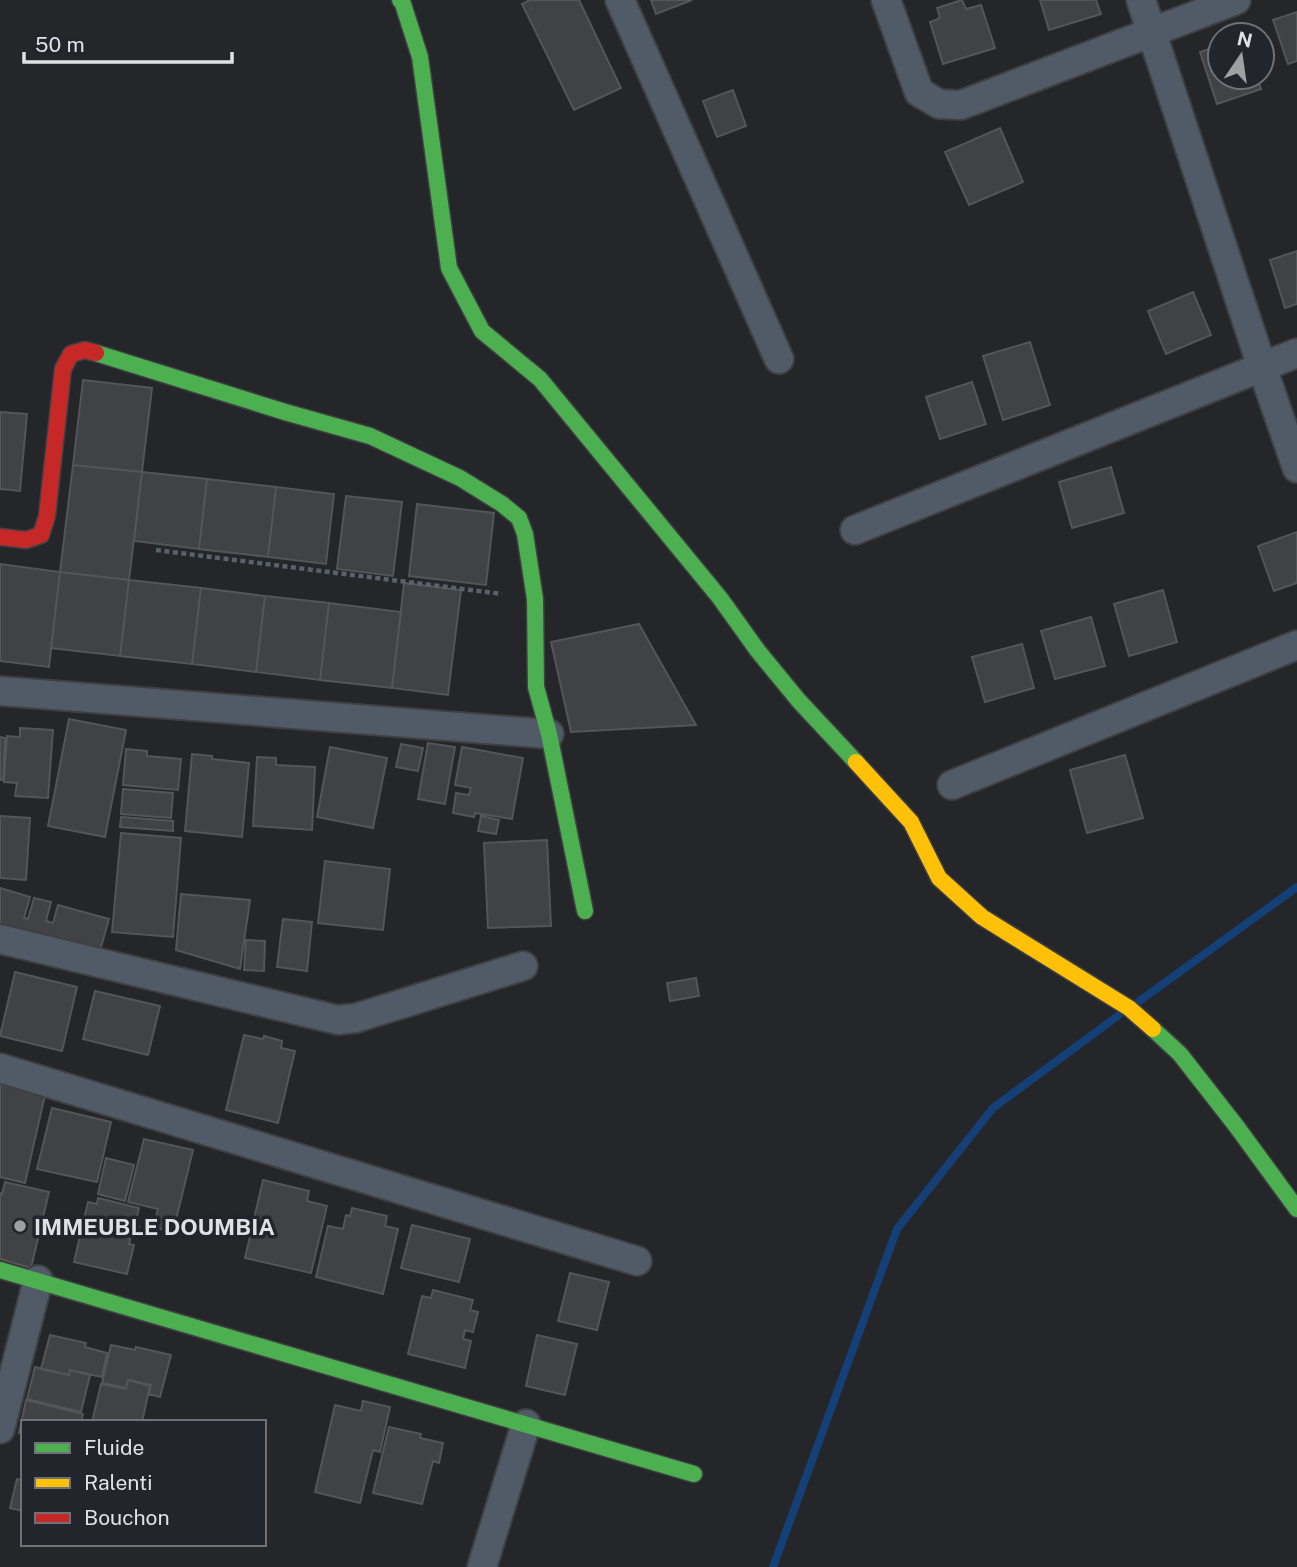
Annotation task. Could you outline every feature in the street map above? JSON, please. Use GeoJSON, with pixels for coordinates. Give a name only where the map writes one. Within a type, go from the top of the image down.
{"type":"FeatureCollection","features":[{"type":"Feature","properties":{"kind":"street"},"geometry":{"type":"LineString","coordinates":[[400,0],[420,57],[449,268],[482,331],[540,379],[720,598],[758,651],[799,701],[911,822],[939,878],[982,917],[1129,1008],[1180,1054],[1297,1209]]}},
{"type":"Feature","properties":{"kind":"street"},"geometry":{"type":"LineString","coordinates":[[620,0],[779,359]]}},
{"type":"Feature","properties":{"kind":"street"},"geometry":{"type":"LineString","coordinates":[[886,0],[919,92],[939,104],[961,105],[1236,0]]}},
{"type":"Feature","properties":{"kind":"street"},"geometry":{"type":"LineString","coordinates":[[1142,0],[1297,468]]}},
{"type":"Feature","properties":{"kind":"street"},"geometry":{"type":"LineString","coordinates":[[0,537],[26,540],[41,534],[47,516],[64,369],[71,354],[85,350],[370,436],[460,478],[502,504],[519,518],[525,534],[536,599],[536,687],[549,734],[585,911]]}},
{"type":"Feature","properties":{"kind":"street"},"geometry":{"type":"LineString","coordinates":[[855,530],[1297,353]]}},
{"type":"Feature","properties":{"kind":"street"},"geometry":{"type":"LineString","coordinates":[[952,785],[1297,645]]}},
{"type":"Feature","properties":{"kind":"street"},"geometry":{"type":"LineString","coordinates":[[0,691],[549,734]]}},
{"type":"Feature","properties":{"kind":"street"},"geometry":{"type":"LineString","coordinates":[[0,939],[338,1020],[356,1018],[523,966]]}},
{"type":"Feature","properties":{"kind":"street"},"geometry":{"type":"LineString","coordinates":[[0,1068],[637,1261]]}},
{"type":"Feature","properties":{"kind":"street"},"geometry":{"type":"LineString","coordinates":[[0,1270],[694,1474]]}},
{"type":"Feature","properties":{"kind":"street"},"geometry":{"type":"LineString","coordinates":[[0,1429],[38,1280]]}},
{"type":"Feature","properties":{"kind":"street"},"geometry":{"type":"LineString","coordinates":[[482,1567],[526,1424]]}},
{"type":"Feature","properties":{"kind":"path"},"geometry":{"type":"LineString","coordinates":[[156,550],[536,599]]}},
{"type":"Feature","properties":{"kind":"building"},"geometry":{"type":"Polygon","coordinates":[[[530,0],[579,0],[621,88],[574,110],[522,4],[530,0]]]}},
{"type":"Feature","properties":{"kind":"building"},"geometry":{"type":"Polygon","coordinates":[[[651,0],[692,0],[656,14],[651,0]]]}},
{"type":"Feature","properties":{"kind":"building"},"geometry":{"type":"Polygon","coordinates":[[[962,0],[966,9],[981,5],[995,48],[943,64],[930,22],[940,18],[937,8],[962,0]]]}},
{"type":"Feature","properties":{"kind":"building"},"geometry":{"type":"Polygon","coordinates":[[[1040,0],[1096,0],[1101,14],[1049,30],[1040,0]]]}},
{"type":"Feature","properties":{"kind":"building"},"geometry":{"type":"Polygon","coordinates":[[[1297,12],[1297,61],[1288,64],[1276,21],[1273,20],[1297,12]]]}},
{"type":"Feature","properties":{"kind":"building"},"geometry":{"type":"Polygon","coordinates":[[[1206,50],[1206,70],[1200,52],[1206,50]]]}},
{"type":"Feature","properties":{"kind":"building"},"geometry":{"type":"Polygon","coordinates":[[[733,90],[746,126],[717,137],[703,101],[733,90]]]}},
{"type":"Feature","properties":{"kind":"building"},"geometry":{"type":"Polygon","coordinates":[[[1213,91],[1255,91],[1217,104],[1213,91]]]}},
{"type":"Feature","properties":{"kind":"building"},"geometry":{"type":"Polygon","coordinates":[[[1000,128],[1023,182],[969,205],[945,152],[1000,128]]]}},
{"type":"Feature","properties":{"kind":"building"},"geometry":{"type":"Polygon","coordinates":[[[1297,251],[1297,304],[1285,308],[1270,260],[1297,251]]]}},
{"type":"Feature","properties":{"kind":"building"},"geometry":{"type":"Polygon","coordinates":[[[1193,292],[1211,335],[1166,354],[1148,311],[1193,292]]]}},
{"type":"Feature","properties":{"kind":"building"},"geometry":{"type":"Polygon","coordinates":[[[1030,342],[1050,405],[1003,420],[983,356],[1030,342]]]}},
{"type":"Feature","properties":{"kind":"building"},"geometry":{"type":"Polygon","coordinates":[[[83,380],[152,388],[142,472],[73,465],[83,380]]]}},
{"type":"Feature","properties":{"kind":"building"},"geometry":{"type":"Polygon","coordinates":[[[972,382],[986,424],[940,439],[926,397],[972,382]]]}},
{"type":"Feature","properties":{"kind":"building"},"geometry":{"type":"Polygon","coordinates":[[[0,412],[27,414],[20,491],[0,489],[0,412]]]}},
{"type":"Feature","properties":{"kind":"building"},"geometry":{"type":"Polygon","coordinates":[[[73,465],[142,472],[129,580],[60,572],[73,465]]]}},
{"type":"Feature","properties":{"kind":"building"},"geometry":{"type":"Polygon","coordinates":[[[1111,467],[1124,513],[1072,528],[1059,482],[1111,467]]]}},
{"type":"Feature","properties":{"kind":"building"},"geometry":{"type":"Polygon","coordinates":[[[142,472],[207,479],[199,549],[134,541],[142,472]]]}},
{"type":"Feature","properties":{"kind":"building"},"geometry":{"type":"Polygon","coordinates":[[[207,479],[276,487],[268,557],[199,549],[207,479]]]}},
{"type":"Feature","properties":{"kind":"building"},"geometry":{"type":"Polygon","coordinates":[[[276,487],[334,494],[326,564],[268,557],[276,487]]]}},
{"type":"Feature","properties":{"kind":"building"},"geometry":{"type":"Polygon","coordinates":[[[346,496],[402,502],[393,576],[337,569],[346,496]]]}},
{"type":"Feature","properties":{"kind":"building"},"geometry":{"type":"Polygon","coordinates":[[[417,504],[494,513],[486,585],[409,576],[417,504]]]}},
{"type":"Feature","properties":{"kind":"building"},"geometry":{"type":"Polygon","coordinates":[[[1297,532],[1297,583],[1274,591],[1258,546],[1297,532]]]}},
{"type":"Feature","properties":{"kind":"building"},"geometry":{"type":"Polygon","coordinates":[[[0,564],[60,572],[49,667],[0,661],[0,564]]]}},
{"type":"Feature","properties":{"kind":"building"},"geometry":{"type":"Polygon","coordinates":[[[60,572],[129,580],[120,656],[51,648],[60,572]]]}},
{"type":"Feature","properties":{"kind":"building"},"geometry":{"type":"Polygon","coordinates":[[[129,580],[201,588],[192,664],[120,656],[129,580]]]}},
{"type":"Feature","properties":{"kind":"building"},"geometry":{"type":"Polygon","coordinates":[[[404,583],[461,590],[448,695],[392,688],[404,583]]]}},
{"type":"Feature","properties":{"kind":"building"},"geometry":{"type":"Polygon","coordinates":[[[201,588],[265,596],[256,672],[192,664],[201,588]]]}},
{"type":"Feature","properties":{"kind":"building"},"geometry":{"type":"Polygon","coordinates":[[[1163,590],[1177,642],[1129,656],[1114,604],[1163,590]]]}},
{"type":"Feature","properties":{"kind":"building"},"geometry":{"type":"Polygon","coordinates":[[[265,596],[329,603],[320,680],[256,672],[265,596]]]}},
{"type":"Feature","properties":{"kind":"building"},"geometry":{"type":"Polygon","coordinates":[[[329,603],[401,612],[392,688],[320,680],[329,603]]]}},
{"type":"Feature","properties":{"kind":"building"},"geometry":{"type":"Polygon","coordinates":[[[1091,617],[1105,666],[1055,679],[1041,631],[1091,617]]]}},
{"type":"Feature","properties":{"kind":"building"},"geometry":{"type":"Polygon","coordinates":[[[639,624],[696,725],[571,732],[551,642],[639,624]]]}},
{"type":"Feature","properties":{"kind":"building"},"geometry":{"type":"Polygon","coordinates":[[[1022,644],[1034,688],[985,702],[972,657],[1022,644]]]}},
{"type":"Feature","properties":{"kind":"building"},"geometry":{"type":"Polygon","coordinates":[[[69,719],[126,730],[105,837],[48,826],[69,719]]]}},
{"type":"Feature","properties":{"kind":"building"},"geometry":{"type":"Polygon","coordinates":[[[20,728],[53,730],[48,798],[15,796],[17,783],[4,782],[7,736],[20,737],[20,728]]]}},
{"type":"Feature","properties":{"kind":"building"},"geometry":{"type":"Polygon","coordinates":[[[0,737],[5,738],[3,780],[0,780],[0,737]]]}},
{"type":"Feature","properties":{"kind":"building"},"geometry":{"type":"Polygon","coordinates":[[[428,743],[455,747],[445,804],[418,799],[428,743]]]}},
{"type":"Feature","properties":{"kind":"building"},"geometry":{"type":"Polygon","coordinates":[[[401,744],[423,748],[418,771],[396,767],[401,744]]]}},
{"type":"Feature","properties":{"kind":"building"},"geometry":{"type":"Polygon","coordinates":[[[330,747],[387,758],[373,828],[317,817],[330,747]]]}},
{"type":"Feature","properties":{"kind":"building"},"geometry":{"type":"Polygon","coordinates":[[[462,747],[523,758],[512,819],[475,813],[474,817],[453,813],[456,793],[469,795],[471,788],[455,785],[462,747]]]}},
{"type":"Feature","properties":{"kind":"building"},"geometry":{"type":"Polygon","coordinates":[[[126,749],[147,751],[147,756],[181,759],[178,790],[123,785],[126,749]]]}},
{"type":"Feature","properties":{"kind":"building"},"geometry":{"type":"Polygon","coordinates":[[[192,754],[249,763],[242,837],[185,831],[192,754]]]}},
{"type":"Feature","properties":{"kind":"building"},"geometry":{"type":"Polygon","coordinates":[[[1125,755],[1143,818],[1087,833],[1070,770],[1125,755]]]}},
{"type":"Feature","properties":{"kind":"building"},"geometry":{"type":"Polygon","coordinates":[[[257,757],[276,758],[276,765],[315,767],[312,830],[253,826],[257,757]]]}},
{"type":"Feature","properties":{"kind":"building"},"geometry":{"type":"Polygon","coordinates":[[[123,789],[173,793],[171,818],[121,814],[123,789]]]}},
{"type":"Feature","properties":{"kind":"building"},"geometry":{"type":"Polygon","coordinates":[[[0,816],[30,818],[26,880],[0,878],[0,816]]]}},
{"type":"Feature","properties":{"kind":"building"},"geometry":{"type":"Polygon","coordinates":[[[481,816],[499,820],[496,834],[478,831],[481,816]]]}},
{"type":"Feature","properties":{"kind":"building"},"geometry":{"type":"Polygon","coordinates":[[[121,817],[173,821],[173,831],[120,827],[121,817]]]}},
{"type":"Feature","properties":{"kind":"building"},"geometry":{"type":"Polygon","coordinates":[[[121,833],[181,838],[173,937],[112,932],[121,833]]]}},
{"type":"Feature","properties":{"kind":"building"},"geometry":{"type":"Polygon","coordinates":[[[547,840],[551,926],[488,928],[484,843],[547,840]]]}},
{"type":"Feature","properties":{"kind":"building"},"geometry":{"type":"Polygon","coordinates":[[[325,861],[390,869],[383,930],[318,923],[325,861]]]}},
{"type":"Feature","properties":{"kind":"building"},"geometry":{"type":"Polygon","coordinates":[[[0,888],[30,897],[24,918],[28,919],[34,898],[51,902],[46,921],[53,923],[58,905],[109,919],[99,954],[0,927],[0,888]]]}},
{"type":"Feature","properties":{"kind":"building"},"geometry":{"type":"Polygon","coordinates":[[[181,894],[250,900],[240,969],[176,950],[181,894]]]}},
{"type":"Feature","properties":{"kind":"building"},"geometry":{"type":"Polygon","coordinates":[[[283,919],[312,922],[307,971],[277,967],[283,919]]]}},
{"type":"Feature","properties":{"kind":"building"},"geometry":{"type":"Polygon","coordinates":[[[246,940],[265,941],[264,971],[244,970],[246,940]]]}},
{"type":"Feature","properties":{"kind":"building"},"geometry":{"type":"Polygon","coordinates":[[[15,972],[77,987],[62,1051],[0,1036],[15,972]]]}},
{"type":"Feature","properties":{"kind":"building"},"geometry":{"type":"Polygon","coordinates":[[[696,978],[699,996],[670,1001],[667,983],[696,978]]]}},
{"type":"Feature","properties":{"kind":"building"},"geometry":{"type":"Polygon","coordinates":[[[95,991],[160,1006],[148,1055],[83,1039],[95,991]]]}},
{"type":"Feature","properties":{"kind":"building"},"geometry":{"type":"Polygon","coordinates":[[[244,1035],[263,1039],[264,1036],[282,1041],[281,1048],[295,1051],[278,1123],[226,1110],[244,1035]]]}},
{"type":"Feature","properties":{"kind":"building"},"geometry":{"type":"Polygon","coordinates":[[[0,1084],[45,1095],[25,1183],[0,1177],[0,1084]]]}},
{"type":"Feature","properties":{"kind":"building"},"geometry":{"type":"Polygon","coordinates":[[[52,1108],[111,1122],[97,1182],[37,1169],[52,1108]]]}},
{"type":"Feature","properties":{"kind":"building"},"geometry":{"type":"Polygon","coordinates":[[[144,1139],[193,1150],[173,1232],[153,1227],[158,1209],[128,1202],[144,1139]]]}},
{"type":"Feature","properties":{"kind":"building"},"geometry":{"type":"Polygon","coordinates":[[[106,1158],[134,1165],[125,1201],[98,1194],[106,1158]]]}},
{"type":"Feature","properties":{"kind":"building"},"geometry":{"type":"Polygon","coordinates":[[[263,1180],[309,1191],[307,1201],[327,1206],[311,1273],[245,1258],[263,1180]]]}},
{"type":"Feature","properties":{"kind":"building","name":"IMMEUBLE DOUMBIA"},"geometry":{"type":"Polygon","coordinates":[[[5,1182],[49,1192],[31,1268],[0,1259],[0,1193],[2,1194],[5,1182]]]}},
{"type":"Feature","properties":{"kind":"building"},"geometry":{"type":"Polygon","coordinates":[[[98,1198],[139,1208],[135,1225],[139,1226],[136,1237],[131,1236],[129,1244],[134,1245],[127,1274],[74,1262],[88,1202],[97,1204],[98,1198]]]}},
{"type":"Feature","properties":{"kind":"building"},"geometry":{"type":"Polygon","coordinates":[[[352,1208],[387,1216],[385,1226],[398,1229],[383,1294],[316,1277],[328,1226],[343,1229],[346,1215],[350,1216],[352,1208]]]}},
{"type":"Feature","properties":{"kind":"building"},"geometry":{"type":"Polygon","coordinates":[[[412,1225],[470,1239],[459,1282],[401,1268],[412,1225]]]}},
{"type":"Feature","properties":{"kind":"building"},"geometry":{"type":"Polygon","coordinates":[[[570,1273],[609,1282],[597,1330],[558,1321],[570,1273]]]}},
{"type":"Feature","properties":{"kind":"building"},"geometry":{"type":"Polygon","coordinates":[[[433,1290],[473,1300],[470,1310],[478,1312],[473,1332],[465,1330],[463,1339],[471,1341],[465,1368],[408,1354],[422,1296],[431,1298],[433,1290]]]}},
{"type":"Feature","properties":{"kind":"building"},"geometry":{"type":"Polygon","coordinates":[[[50,1335],[86,1343],[85,1347],[107,1353],[102,1377],[70,1370],[69,1375],[41,1369],[50,1335]]]}},
{"type":"Feature","properties":{"kind":"building"},"geometry":{"type":"Polygon","coordinates":[[[537,1335],[577,1344],[565,1395],[526,1386],[537,1335]]]}},
{"type":"Feature","properties":{"kind":"building"},"geometry":{"type":"Polygon","coordinates":[[[111,1345],[135,1350],[136,1347],[171,1355],[160,1397],[149,1394],[151,1385],[128,1380],[126,1388],[102,1383],[111,1345]]]}},
{"type":"Feature","properties":{"kind":"building"},"geometry":{"type":"Polygon","coordinates":[[[35,1367],[69,1375],[70,1370],[90,1375],[81,1412],[27,1399],[35,1367]]]}},
{"type":"Feature","properties":{"kind":"building"},"geometry":{"type":"Polygon","coordinates":[[[128,1380],[150,1386],[142,1420],[92,1420],[101,1384],[126,1389],[128,1380]]]}},
{"type":"Feature","properties":{"kind":"building"},"geometry":{"type":"Polygon","coordinates":[[[26,1400],[83,1414],[82,1420],[22,1420],[26,1400]]]}},
{"type":"Feature","properties":{"kind":"building"},"geometry":{"type":"Polygon","coordinates":[[[363,1401],[390,1407],[380,1452],[373,1450],[360,1503],[315,1492],[335,1405],[361,1411],[363,1401]]]}},
{"type":"Feature","properties":{"kind":"building"},"geometry":{"type":"Polygon","coordinates":[[[389,1427],[421,1434],[420,1438],[443,1443],[439,1463],[433,1461],[422,1504],[373,1493],[389,1427]]]}},
{"type":"Feature","properties":{"kind":"building"},"geometry":{"type":"Polygon","coordinates":[[[17,1479],[21,1480],[21,1511],[10,1508],[17,1479]]]}},
{"type":"Feature","properties":{"kind":"waterway"},"geometry":{"type":"LineString","coordinates":[[1138,1002],[1297,887]]}},
{"type":"Feature","properties":{"kind":"waterway"},"geometry":{"type":"LineString","coordinates":[[773,1567],[897,1229],[993,1108],[1119,1015]]}},
{"type":"Feature","properties":{"kind":"traffic: fast"},"geometry":{"type":"LineString","coordinates":[[400,0],[420,57],[449,268],[482,331],[540,379],[720,598],[758,651],[799,701],[856,762]]}},
{"type":"Feature","properties":{"kind":"traffic: fast"},"geometry":{"type":"LineString","coordinates":[[96,353],[370,436],[460,478],[519,518],[525,534],[535,599],[536,687],[549,734],[585,911]]}},
{"type":"Feature","properties":{"kind":"traffic: fast"},"geometry":{"type":"LineString","coordinates":[[1153,1029],[1180,1054],[1297,1209]]}},
{"type":"Feature","properties":{"kind":"traffic: fast"},"geometry":{"type":"LineString","coordinates":[[0,1270],[694,1474]]}},
{"type":"Feature","properties":{"kind":"traffic: slow"},"geometry":{"type":"LineString","coordinates":[[856,762],[911,822],[939,878],[982,917],[1129,1008],[1153,1029]]}},
{"type":"Feature","properties":{"kind":"traffic: jam"},"geometry":{"type":"LineString","coordinates":[[0,537],[26,540],[41,535],[47,516],[63,369],[71,354],[85,350],[96,353]]}},
{"type":"Feature","properties":{"kind":"place","name":"IMMEUBLE DOUMBIA"},"geometry":{"type":"Point","coordinates":[20,1226]}}]}
